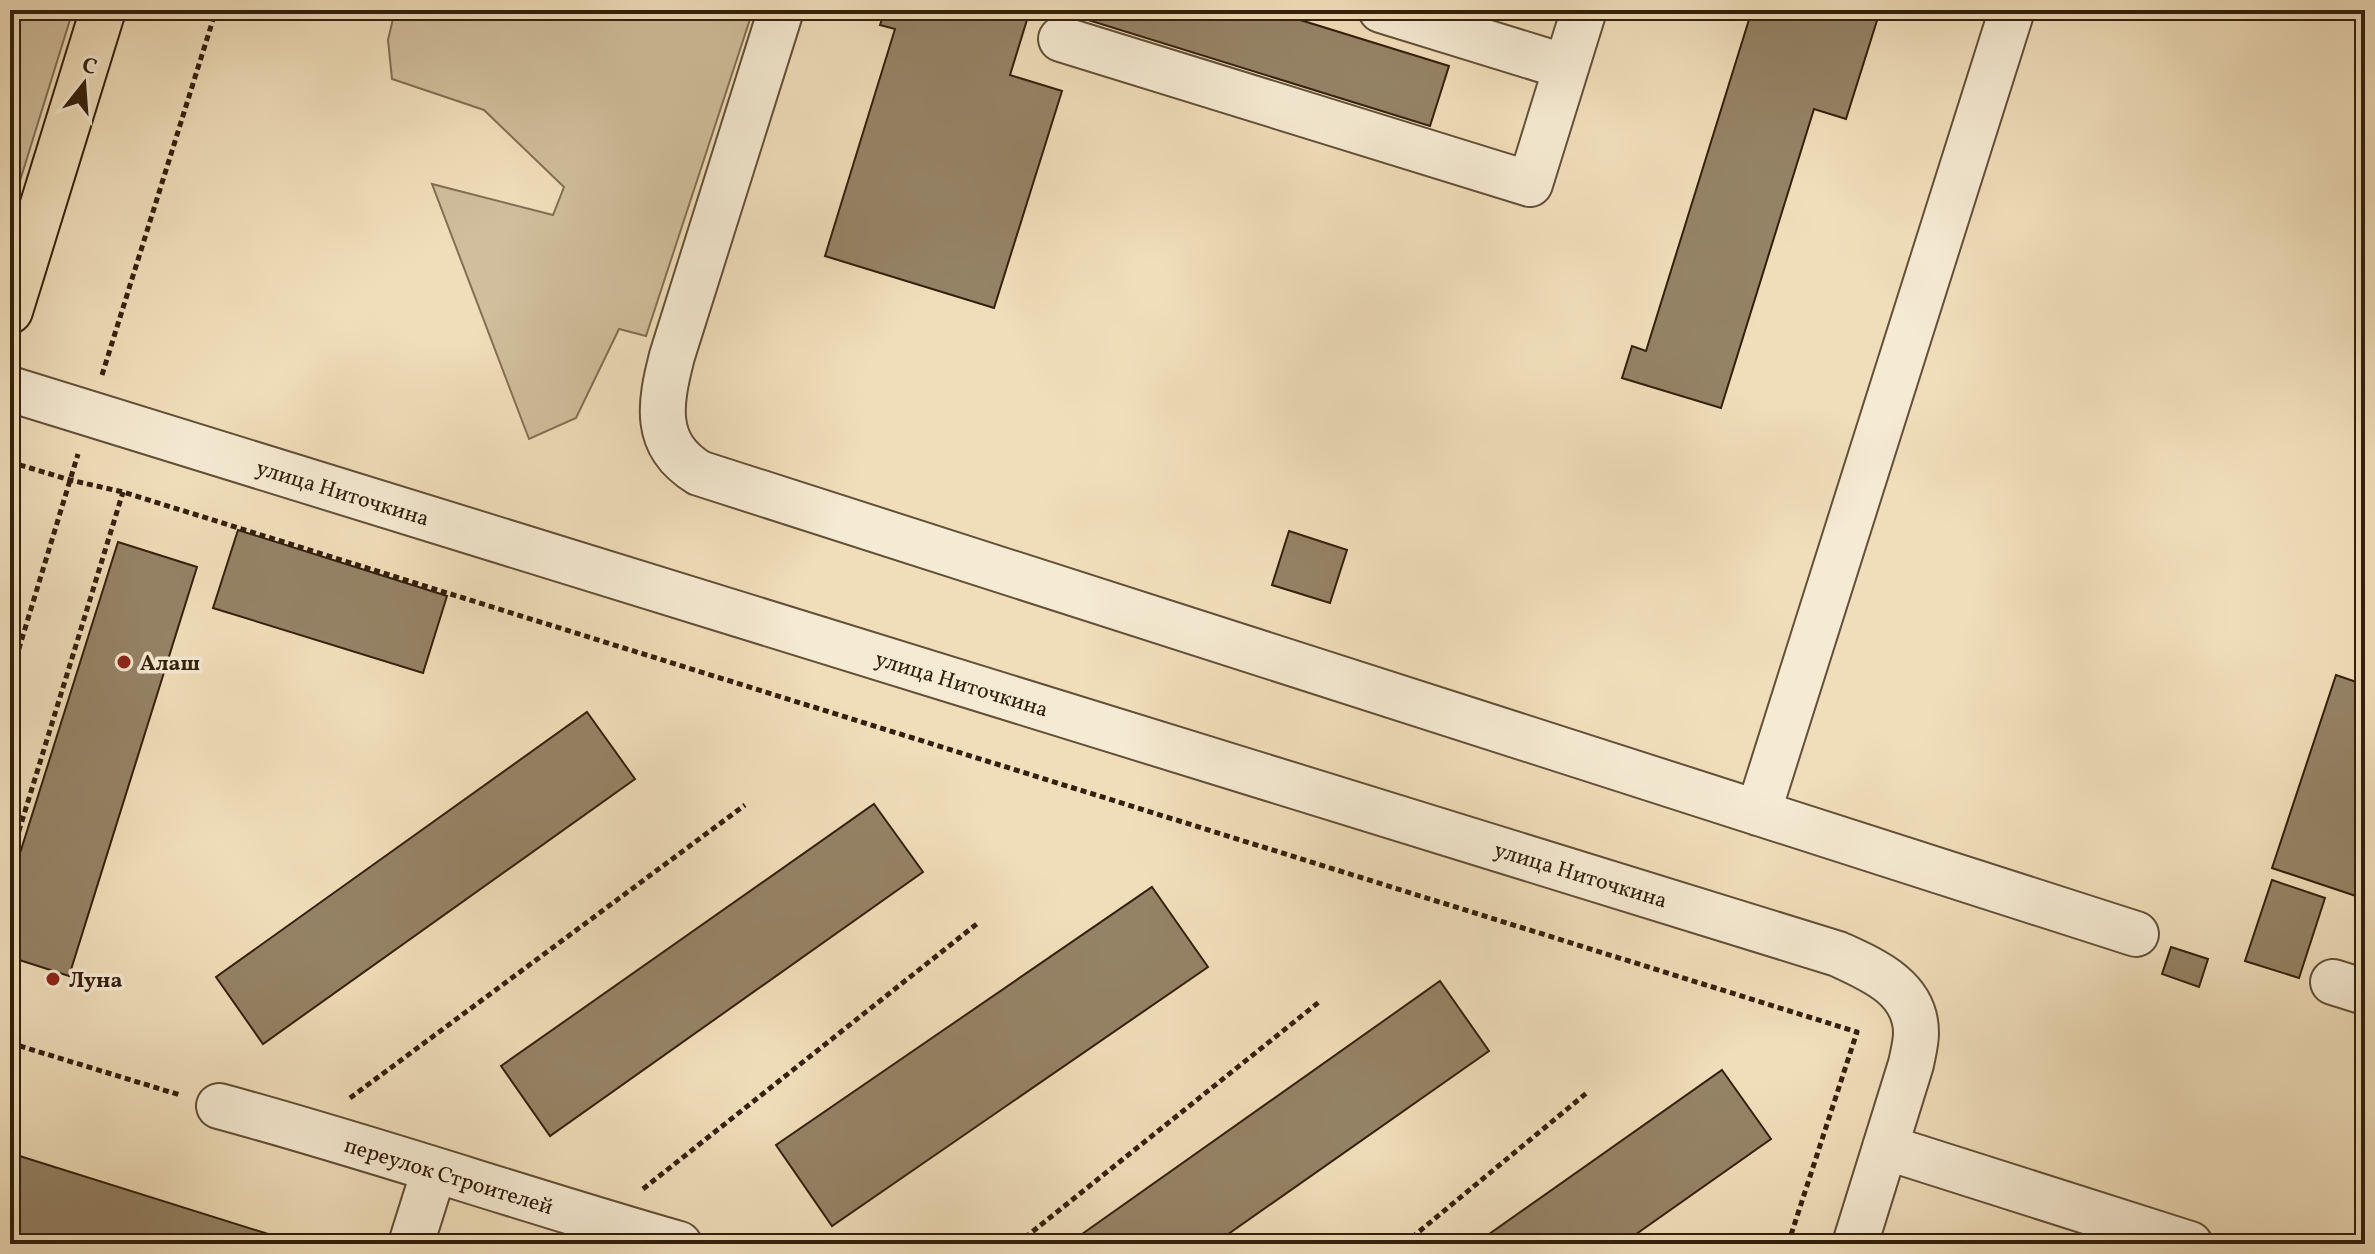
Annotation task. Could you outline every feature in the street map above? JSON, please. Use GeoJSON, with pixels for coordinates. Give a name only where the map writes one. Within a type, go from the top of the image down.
{"type":"FeatureCollection","features":[{"type":"Feature","properties":{"kind":"main road"},"geometry":{"type":"LineString","coordinates":[[10,311],[103,10]]}},
{"type":"Feature","properties":{"kind":"street"},"geometry":{"type":"LineString","coordinates":[[781,10],[664,389],[662,418],[667,440],[681,462],[714,478],[2136,934]]}},
{"type":"Feature","properties":{"kind":"street"},"geometry":{"type":"LineString","coordinates":[[1381,10],[1566,67]]}},
{"type":"Feature","properties":{"kind":"street"},"geometry":{"type":"LineString","coordinates":[[1061,39],[1530,184],[1584,10]]}},
{"type":"Feature","properties":{"kind":"street"},"geometry":{"type":"LineString","coordinates":[[1758,813],[2012,10]]}},
{"type":"Feature","properties":{"kind":"street","name":"улица Ниточкина"},"geometry":{"type":"LineString","coordinates":[[10,389],[1838,954],[1891,981],[1904,996],[1914,1017],[1916,1034],[1911,1064],[1885,1147]]}},
{"type":"Feature","properties":{"kind":"street","name":"переулок Строителей"},"geometry":{"type":"LineString","coordinates":[[219,1106],[679,1244]]}},
{"type":"Feature","properties":{"kind":"street"},"geometry":{"type":"LineString","coordinates":[[1855,1244],[1885,1147],[2190,1244]]}},
{"type":"Feature","properties":{"kind":"street"},"geometry":{"type":"LineString","coordinates":[[411,1244],[434,1171]]}},
{"type":"Feature","properties":{"kind":"path"},"geometry":{"type":"LineString","coordinates":[[10,678],[216,10]]}},
{"type":"Feature","properties":{"kind":"path"},"geometry":{"type":"LineString","coordinates":[[10,462],[123,492],[1857,1032],[1788,1244]]}},
{"type":"Feature","properties":{"kind":"path"},"geometry":{"type":"LineString","coordinates":[[10,860],[123,492]]}},
{"type":"Feature","properties":{"kind":"path"},"geometry":{"type":"LineString","coordinates":[[302,1129],[356,1093],[745,805]]}},
{"type":"Feature","properties":{"kind":"path"},"geometry":{"type":"LineString","coordinates":[[602,1222],[978,923]]}},
{"type":"Feature","properties":{"kind":"path"},"geometry":{"type":"LineString","coordinates":[[1017,1244],[1319,1002]]}},
{"type":"Feature","properties":{"kind":"path"},"geometry":{"type":"LineString","coordinates":[[10,1043],[219,1106]]}},
{"type":"Feature","properties":{"kind":"path"},"geometry":{"type":"LineString","coordinates":[[1404,1244],[1589,1091]]}},
{"type":"Feature","properties":{"kind":"shaded area"},"geometry":{"type":"Polygon","coordinates":[[[10,10],[73,10],[10,213],[10,10]]]}},
{"type":"Feature","properties":{"kind":"shaded area"},"geometry":{"type":"Polygon","coordinates":[[[395,10],[753,10],[646,336],[619,329],[576,418],[529,439],[432,184],[553,215],[564,187],[484,110],[392,79],[388,40],[395,10]]]}},
{"type":"Feature","properties":{"kind":"building"},"geometry":{"type":"Polygon","coordinates":[[[885,10],[1030,10],[1010,75],[1062,91],[994,308],[825,256],[895,29],[880,25],[885,10]]]}},
{"type":"Feature","properties":{"kind":"building"},"geometry":{"type":"Polygon","coordinates":[[[1056,10],[1268,10],[1449,66],[1430,126],[1056,10]]]}},
{"type":"Feature","properties":{"kind":"building"},"geometry":{"type":"Polygon","coordinates":[[[1752,10],[1880,11],[1846,119],[1814,109],[1721,408],[1622,378],[1632,346],[1646,351],[1752,10]]]}},
{"type":"Feature","properties":{"kind":"building"},"geometry":{"type":"Polygon","coordinates":[[[238,530],[447,596],[423,673],[213,608],[238,530]]]}},
{"type":"Feature","properties":{"kind":"building"},"geometry":{"type":"Polygon","coordinates":[[[1289,531],[1347,550],[1330,603],[1272,585],[1289,531]]]}},
{"type":"Feature","properties":{"kind":"building"},"geometry":{"type":"Polygon","coordinates":[[[118,542],[197,567],[69,976],[10,957],[10,885],[118,542]]]}},
{"type":"Feature","properties":{"kind":"building"},"geometry":{"type":"Polygon","coordinates":[[[2336,675],[2365,685],[2365,899],[2272,868],[2336,675]]]}},
{"type":"Feature","properties":{"kind":"building"},"geometry":{"type":"Polygon","coordinates":[[[587,712],[635,779],[263,1044],[216,977],[587,712]]]}},
{"type":"Feature","properties":{"kind":"building"},"geometry":{"type":"Polygon","coordinates":[[[874,804],[923,872],[550,1136],[501,1066],[874,804]]]}},
{"type":"Feature","properties":{"kind":"building"},"geometry":{"type":"Polygon","coordinates":[[[2272,880],[2325,898],[2299,978],[2245,961],[2272,880]]]}},
{"type":"Feature","properties":{"kind":"building"},"geometry":{"type":"Polygon","coordinates":[[[1152,887],[1208,967],[832,1226],[776,1145],[1152,887]]]}},
{"type":"Feature","properties":{"kind":"building"},"geometry":{"type":"Polygon","coordinates":[[[2171,947],[2208,959],[2199,987],[2162,974],[2171,947]]]}},
{"type":"Feature","properties":{"kind":"building"},"geometry":{"type":"Polygon","coordinates":[[[1440,981],[1489,1051],[1214,1244],[1068,1244],[1440,981]]]}},
{"type":"Feature","properties":{"kind":"building"},"geometry":{"type":"Polygon","coordinates":[[[1722,1070],[1771,1139],[1622,1244],[1475,1244],[1722,1070]]]}},
{"type":"Feature","properties":{"kind":"building"},"geometry":{"type":"Polygon","coordinates":[[[10,1153],[300,1244],[10,1244],[10,1153]]]}},
{"type":"Feature","properties":{"kind":"place","name":"Алаш"},"geometry":{"type":"Point","coordinates":[124,662]}},
{"type":"Feature","properties":{"kind":"place","name":"Луна"},"geometry":{"type":"Point","coordinates":[53,979]}}]}
